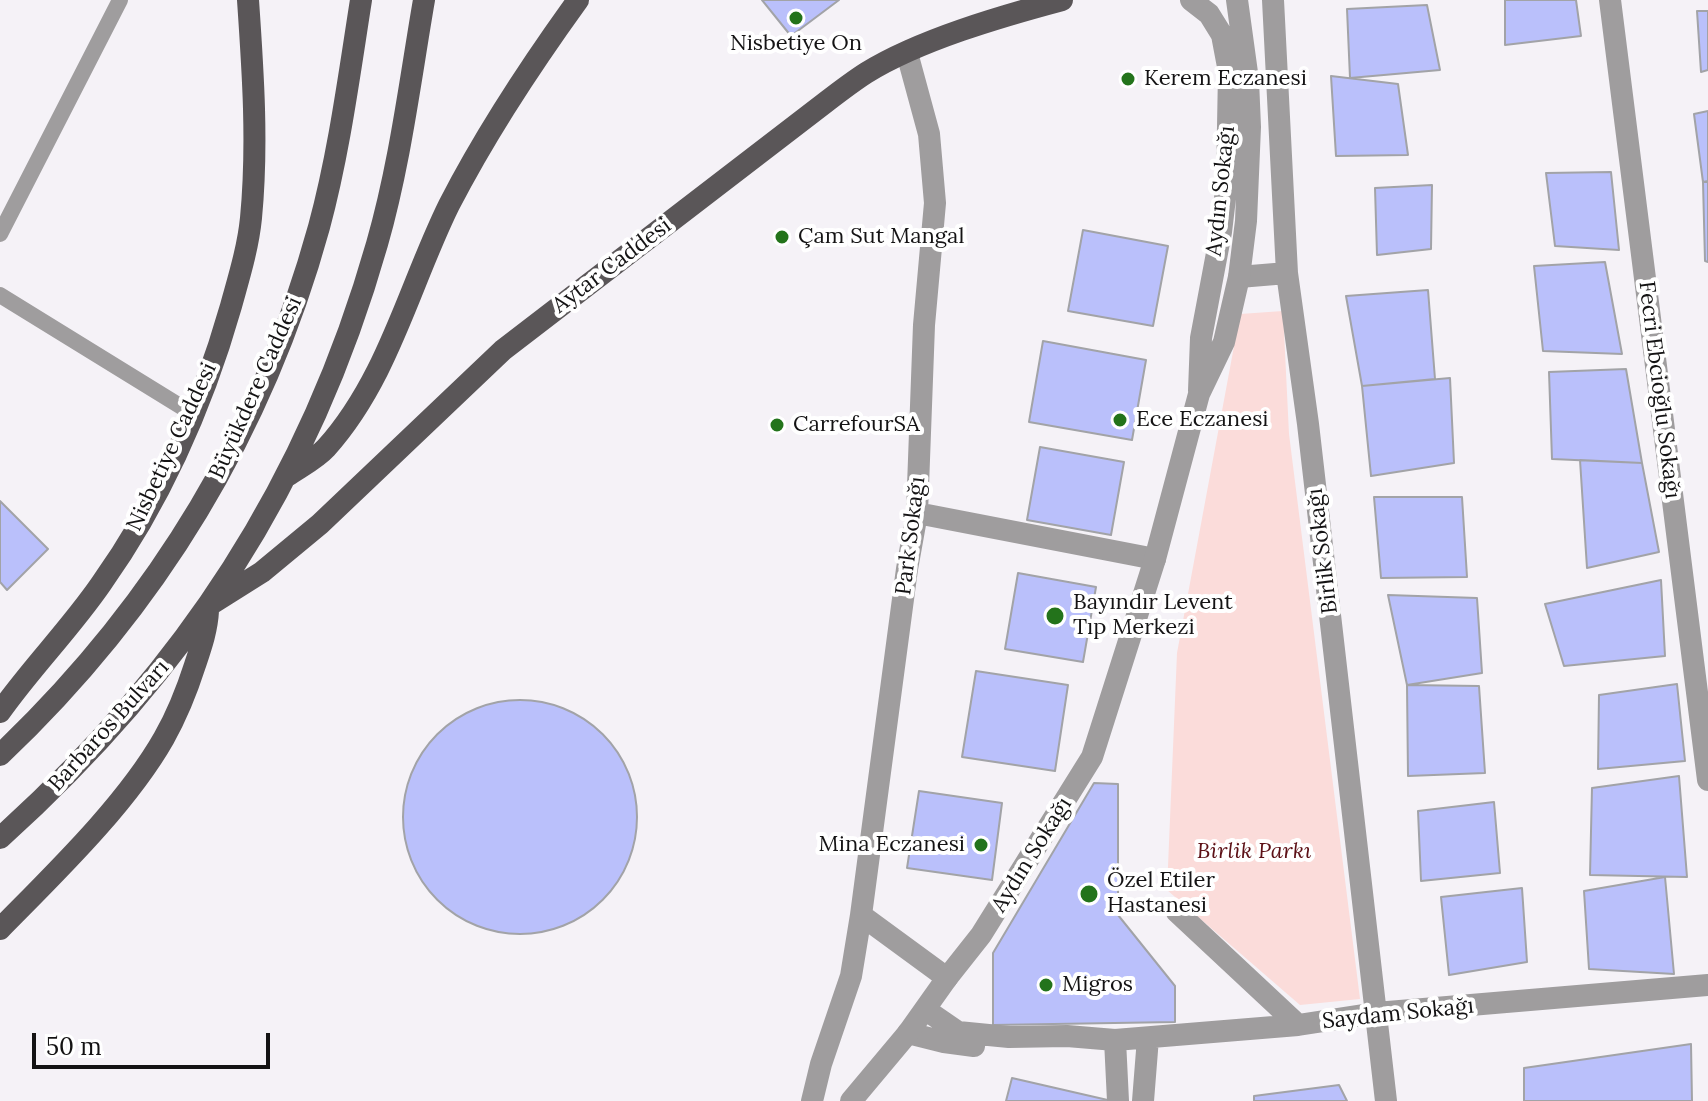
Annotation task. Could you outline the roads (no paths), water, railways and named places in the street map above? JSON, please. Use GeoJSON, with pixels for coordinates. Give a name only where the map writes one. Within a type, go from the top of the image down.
{"type":"FeatureCollection","features":[{"type":"Feature","properties":{"kind":"main road","name":"Nisbetiye Caddesi"},"geometry":{"type":"LineString","coordinates":[[0,712],[102,583],[162,480],[193,414],[223,335],[243,262],[251,218],[254,99],[248,0]]}},
{"type":"Feature","properties":{"kind":"main road","name":"Büyükdere Caddesi"},"geometry":{"type":"LineString","coordinates":[[0,755],[71,683],[150,586],[220,473],[252,408],[289,319],[319,226],[361,0]]}},
{"type":"Feature","properties":{"kind":"main road"},"geometry":{"type":"LineString","coordinates":[[0,929],[128,791],[164,739],[186,692],[208,627],[208,606],[251,540],[318,412],[343,350],[377,243],[396,168],[424,0]]}},
{"type":"Feature","properties":{"kind":"main road"},"geometry":{"type":"LineString","coordinates":[[286,477],[325,450],[352,414],[388,352],[449,205],[530,67],[578,0]]}},
{"type":"Feature","properties":{"kind":"main road","name":"Aytar Caddesi"},"geometry":{"type":"LineString","coordinates":[[208,606],[262,572],[320,524],[503,350],[868,72],[979,24],[1062,0]]}},
{"type":"Feature","properties":{"kind":"main road","name":"Barbaros Bulvarı"},"geometry":{"type":"LineString","coordinates":[[0,838],[55,787],[144,692],[208,606]]}},
{"type":"Feature","properties":{"kind":"street","name":"Aydın Sokağı"},"geometry":{"type":"LineString","coordinates":[[1191,0],[1209,14],[1222,35],[1229,72],[1227,181],[1221,232],[1201,338],[1199,394]]}},
{"type":"Feature","properties":{"kind":"street","name":"Aydın Sokağı"},"geometry":{"type":"LineString","coordinates":[[851,1101],[926,1010],[947,978],[970,927],[1080,751],[1103,723],[1155,559],[1199,394],[1224,342],[1239,277],[1246,221],[1250,127],[1248,80],[1237,0]]}},
{"type":"Feature","properties":{"kind":"street","name":"Birlik Sokağı"},"geometry":{"type":"LineString","coordinates":[[1273,0],[1287,273],[1308,424],[1386,1101]]}},
{"type":"Feature","properties":{"kind":"street","name":"Fecri Ebcioğlu Sokağı"},"geometry":{"type":"LineString","coordinates":[[1610,0],[1708,780]]}},
{"type":"Feature","properties":{"kind":"street","name":"Park Sokağı"},"geometry":{"type":"LineString","coordinates":[[812,1101],[821,1064],[851,976],[917,513],[924,325],[935,203],[929,134],[907,53]]}},
{"type":"Feature","properties":{"kind":"street"},"geometry":{"type":"LineString","coordinates":[[1239,277],[1287,273]]}},
{"type":"Feature","properties":{"kind":"street"},"geometry":{"type":"LineString","coordinates":[[917,513],[1155,559]]}},
{"type":"Feature","properties":{"kind":"street"},"geometry":{"type":"LineString","coordinates":[[1177,912],[1298,1025]]}},
{"type":"Feature","properties":{"kind":"street"},"geometry":{"type":"LineString","coordinates":[[861,915],[947,978]]}},
{"type":"Feature","properties":{"kind":"street","name":"Saydam Sokağı"},"geometry":{"type":"LineString","coordinates":[[926,1010],[958,1032],[1115,1040],[1298,1025],[1376,1013],[1708,985]]}},
{"type":"Feature","properties":{"kind":"street","name":"Saydam Sokağı"},"geometry":{"type":"LineString","coordinates":[[908,1033],[944,1042],[1011,1050],[1073,1047],[1088,1040]]}},
{"type":"Feature","properties":{"kind":"street"},"geometry":{"type":"LineString","coordinates":[[1143,1101],[1148,1038]]}},
{"type":"Feature","properties":{"kind":"street"},"geometry":{"type":"LineString","coordinates":[[1115,1040],[1118,1101]]}},
{"type":"Feature","properties":{"kind":"lane"},"geometry":{"type":"LineString","coordinates":[[0,234],[120,0]]}},
{"type":"Feature","properties":{"kind":"lane"},"geometry":{"type":"LineString","coordinates":[[0,295],[193,414]]}},
{"type":"Feature","properties":{"kind":"place","name":"Nisbetiye On"},"geometry":{"type":"Point","coordinates":[796,18]}},
{"type":"Feature","properties":{"kind":"place","name":"Kerem Eczanesi"},"geometry":{"type":"Point","coordinates":[1128,79]}},
{"type":"Feature","properties":{"kind":"place","name":"Çam Sut Mangal"},"geometry":{"type":"Point","coordinates":[782,237]}},
{"type":"Feature","properties":{"kind":"place","name":"Ece Eczanesi"},"geometry":{"type":"Point","coordinates":[1120,420]}},
{"type":"Feature","properties":{"kind":"place","name":"CarrefourSA"},"geometry":{"type":"Point","coordinates":[777,425]}},
{"type":"Feature","properties":{"kind":"place","name":"Bayındır Levent Tıp Merkezi"},"geometry":{"type":"Point","coordinates":[1055,616]}},
{"type":"Feature","properties":{"kind":"place","name":"Mina Eczanesi"},"geometry":{"type":"Point","coordinates":[981,845]}},
{"type":"Feature","properties":{"kind":"place","name":"Özel Etiler Hastanesi"},"geometry":{"type":"Point","coordinates":[1089,894]}},
{"type":"Feature","properties":{"kind":"place","name":"Migros"},"geometry":{"type":"Point","coordinates":[1046,985]}},
{"type":"Feature","properties":{"kind":"park label","name":"Birlik Parkı"},"geometry":{"type":"Point","coordinates":[1254,852]}}]}
